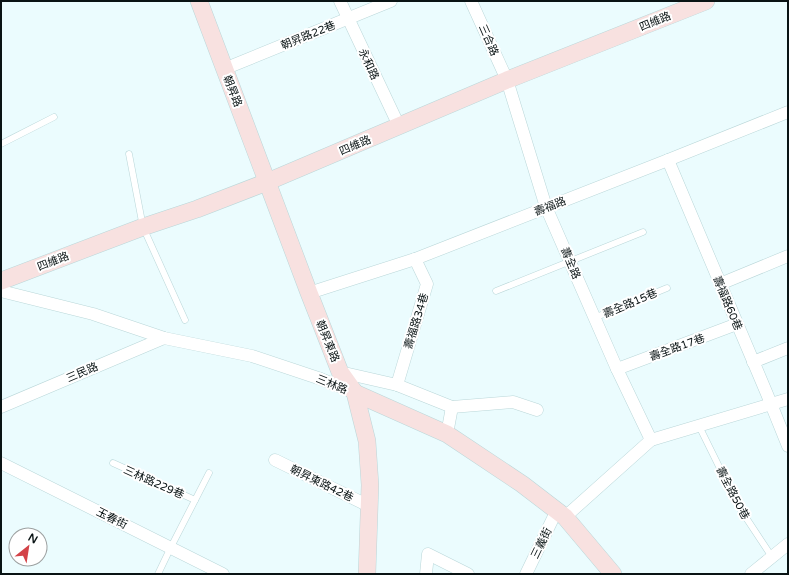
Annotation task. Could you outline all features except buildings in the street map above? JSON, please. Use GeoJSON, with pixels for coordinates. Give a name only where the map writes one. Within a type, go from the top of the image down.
{"type":"FeatureCollection","features":[{"type":"Feature","properties":{"kind":"main road","name":"朝昇路"},"geometry":{"type":"LineString","coordinates":[[199,1],[267,182]]}},
{"type":"Feature","properties":{"kind":"main road","name":"四維路"},"geometry":{"type":"LineString","coordinates":[[1,281],[267,182],[507,80],[706,1]]}},
{"type":"Feature","properties":{"kind":"main road","name":"朝昇東路"},"geometry":{"type":"LineString","coordinates":[[267,182],[340,372],[355,393],[367,441],[370,484],[367,574]]}},
{"type":"Feature","properties":{"kind":"main road","name":"三林路"},"geometry":{"type":"LineString","coordinates":[[355,393],[447,434],[522,484],[560,515],[613,574]]}},
{"type":"Feature","properties":{"kind":"street","name":"永和路"},"geometry":{"type":"LineString","coordinates":[[340,1],[399,126]]}},
{"type":"Feature","properties":{"kind":"street","name":"朝昇路22巷"},"geometry":{"type":"LineString","coordinates":[[224,69],[391,1]]}},
{"type":"Feature","properties":{"kind":"street","name":"三合路"},"geometry":{"type":"LineString","coordinates":[[472,1],[507,80]]}},
{"type":"Feature","properties":{"kind":"street","name":"壽全路"},"geometry":{"type":"LineString","coordinates":[[507,80],[546,207],[594,318],[651,440]]}},
{"type":"Feature","properties":{"kind":"street","name":"壽福路"},"geometry":{"type":"LineString","coordinates":[[309,293],[415,259],[788,112]]}},
{"type":"Feature","properties":{"kind":"street","name":"壽福路60巷"},"geometry":{"type":"LineString","coordinates":[[668,160],[788,446]]}},
{"type":"Feature","properties":{"kind":"street"},"geometry":{"type":"LineString","coordinates":[[720,284],[788,256]]}},
{"type":"Feature","properties":{"kind":"street","name":"壽福路34巷"},"geometry":{"type":"LineString","coordinates":[[397,385],[427,284],[415,259]]}},
{"type":"Feature","properties":{"kind":"street","name":"三林路"},"geometry":{"type":"LineString","coordinates":[[1,291],[93,314],[164,338],[252,356],[322,379],[355,393]]}},
{"type":"Feature","properties":{"kind":"street","name":"壽全路17巷"},"geometry":{"type":"LineString","coordinates":[[617,369],[737,324]]}},
{"type":"Feature","properties":{"kind":"street","name":"三民路"},"geometry":{"type":"LineString","coordinates":[[1,407],[164,338]]}},
{"type":"Feature","properties":{"kind":"street"},"geometry":{"type":"LineString","coordinates":[[753,362],[788,348]]}},
{"type":"Feature","properties":{"kind":"street"},"geometry":{"type":"LineString","coordinates":[[340,372],[397,385],[452,407],[513,402],[536,410]]}},
{"type":"Feature","properties":{"kind":"street"},"geometry":{"type":"LineString","coordinates":[[560,515],[651,440],[788,399]]}},
{"type":"Feature","properties":{"kind":"street"},"geometry":{"type":"LineString","coordinates":[[447,434],[452,407]]}},
{"type":"Feature","properties":{"kind":"street","name":"朝昇東路42巷"},"geometry":{"type":"LineString","coordinates":[[275,460],[369,506]]}},
{"type":"Feature","properties":{"kind":"street","name":"玉春街"},"geometry":{"type":"LineString","coordinates":[[1,463],[223,574]]}},
{"type":"Feature","properties":{"kind":"street","name":"三義街"},"geometry":{"type":"LineString","coordinates":[[526,574],[560,515]]}},
{"type":"Feature","properties":{"kind":"street"},"geometry":{"type":"LineString","coordinates":[[751,574],[788,544]]}},
{"type":"Feature","properties":{"kind":"street"},"geometry":{"type":"LineString","coordinates":[[426,574],[428,554],[468,574]]}},
{"type":"Feature","properties":{"kind":"lane"},"geometry":{"type":"LineString","coordinates":[[1,144],[54,118]]}},
{"type":"Feature","properties":{"kind":"lane"},"geometry":{"type":"LineString","coordinates":[[129,154],[143,227],[185,320]]}},
{"type":"Feature","properties":{"kind":"lane"},"geometry":{"type":"LineString","coordinates":[[496,291],[643,232]]}},
{"type":"Feature","properties":{"kind":"lane","name":"壽全路15巷"},"geometry":{"type":"LineString","coordinates":[[594,318],[666,288]]}},
{"type":"Feature","properties":{"kind":"lane","name":"壽全路50巷"},"geometry":{"type":"LineString","coordinates":[[699,426],[739,506],[772,557]]}},
{"type":"Feature","properties":{"kind":"lane","name":"三林路229巷"},"geometry":{"type":"LineString","coordinates":[[113,463],[195,500]]}},
{"type":"Feature","properties":{"kind":"lane","name":"三林路229巷"},"geometry":{"type":"LineString","coordinates":[[158,574],[209,473]]}}]}
